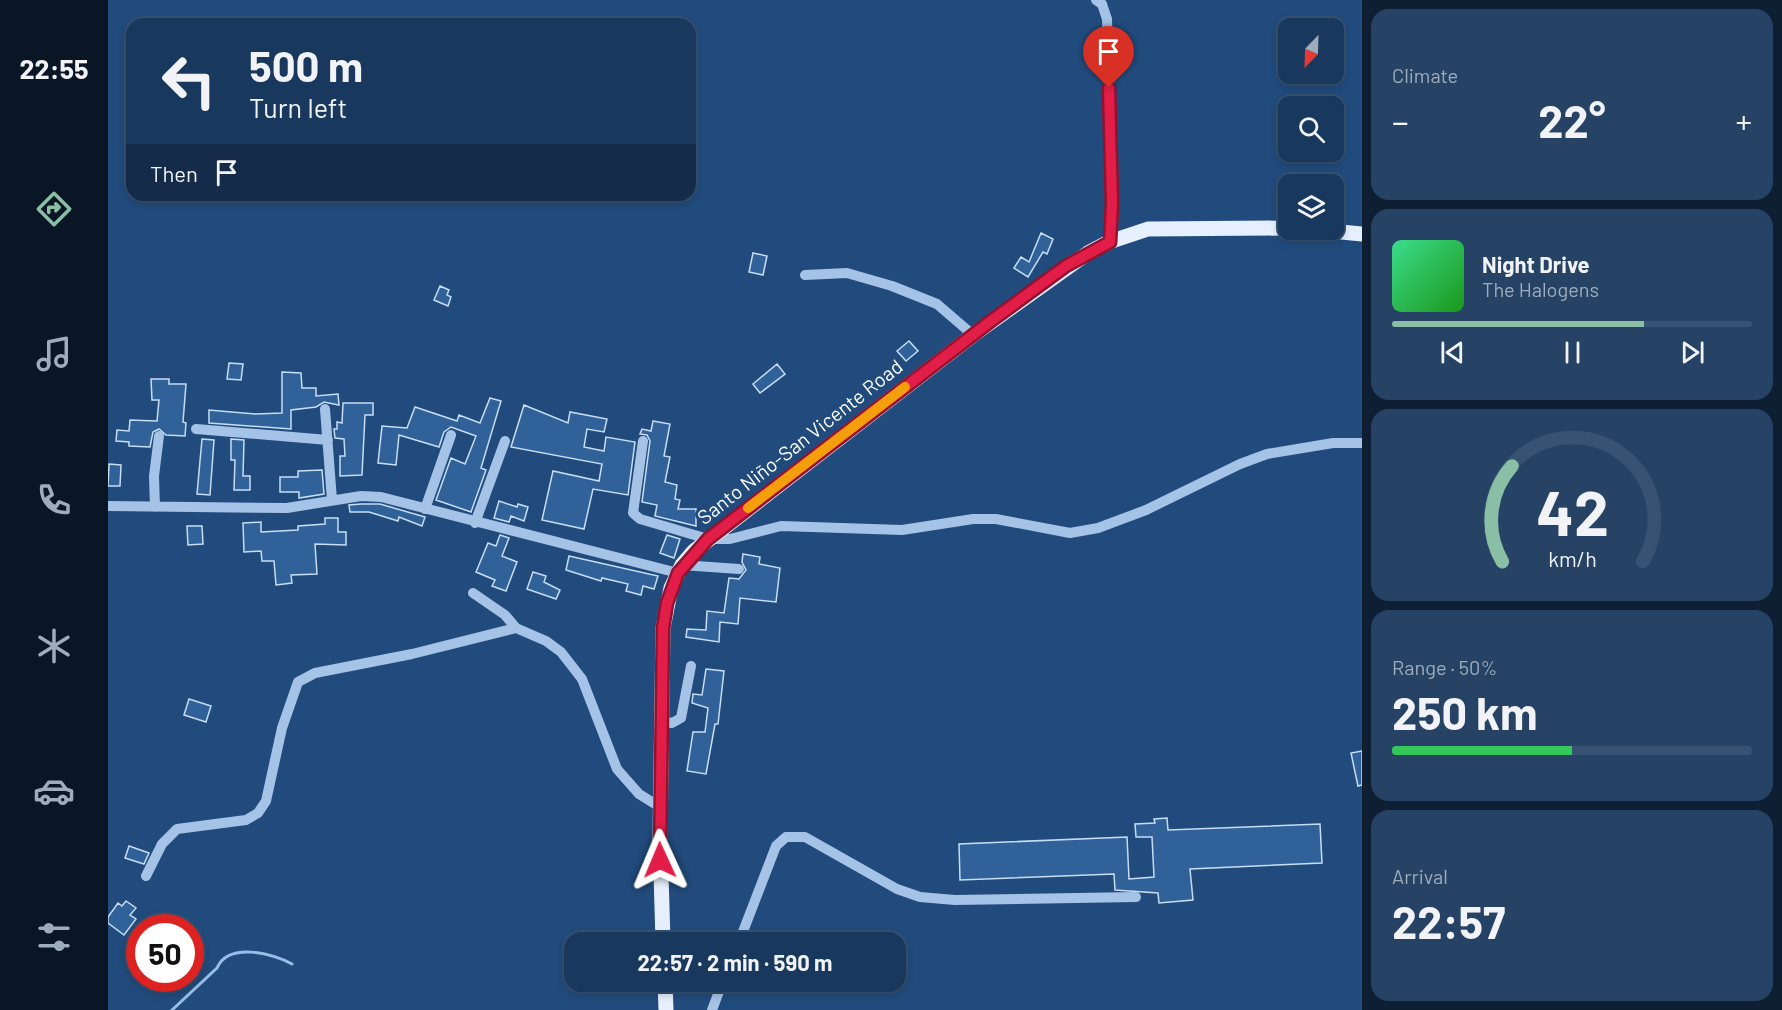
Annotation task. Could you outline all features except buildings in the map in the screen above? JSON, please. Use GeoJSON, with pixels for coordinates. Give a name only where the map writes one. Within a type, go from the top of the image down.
{"type":"FeatureCollection","features":[{"type":"Feature","properties":{"kind":"main road","name":"Santo Niño-San Vicente Road"},"geometry":{"type":"LineString","coordinates":[[663,932],[660,722],[663,628],[667,603],[680,569],[708,539],[1066,266],[1110,242],[1148,229],[1278,228]]}},
{"type":"Feature","properties":{"kind":"main road"},"geometry":{"type":"LineString","coordinates":[[1344,232],[1362,234]]}},
{"type":"Feature","properties":{"kind":"main road"},"geometry":{"type":"LineString","coordinates":[[665,992],[666,1010]]}},
{"type":"Feature","properties":{"kind":"street"},"geometry":{"type":"LineString","coordinates":[[1096,0],[1102,4],[1107,18],[1112,204],[1110,242]]}},
{"type":"Feature","properties":{"kind":"street"},"geometry":{"type":"LineString","coordinates":[[805,275],[848,273],[892,286],[937,304],[973,335]]}},
{"type":"Feature","properties":{"kind":"street"},"geometry":{"type":"LineString","coordinates":[[325,409],[332,500]]}},
{"type":"Feature","properties":{"kind":"street"},"geometry":{"type":"LineString","coordinates":[[196,429],[328,440]]}},
{"type":"Feature","properties":{"kind":"street"},"geometry":{"type":"LineString","coordinates":[[425,509],[451,435]]}},
{"type":"Feature","properties":{"kind":"street"},"geometry":{"type":"LineString","coordinates":[[155,507],[154,476],[159,436]]}},
{"type":"Feature","properties":{"kind":"street"},"geometry":{"type":"LineString","coordinates":[[475,523],[505,441]]}},
{"type":"Feature","properties":{"kind":"street"},"geometry":{"type":"LineString","coordinates":[[643,441],[633,513],[640,519],[708,539],[730,538],[780,526],[902,530],[973,519],[996,519],[1070,532],[1084,531],[1146,510],[1240,464],[1267,454],[1322,445],[1362,443]]}},
{"type":"Feature","properties":{"kind":"street"},"geometry":{"type":"LineString","coordinates":[[108,506],[287,508],[361,496],[381,498],[475,523],[680,569],[739,569]]}},
{"type":"Feature","properties":{"kind":"street"},"geometry":{"type":"LineString","coordinates":[[473,593],[505,615],[516,628],[546,641],[572,665],[590,696],[617,769],[639,794],[660,807]]}},
{"type":"Feature","properties":{"kind":"street"},"geometry":{"type":"LineString","coordinates":[[146,876],[162,844],[177,829],[246,820],[258,813],[266,801],[282,728],[298,682],[315,673],[391,659],[516,628]]}},
{"type":"Feature","properties":{"kind":"street"},"geometry":{"type":"LineString","coordinates":[[660,722],[672,723],[681,718],[691,666]]}},
{"type":"Feature","properties":{"kind":"street"},"geometry":{"type":"LineString","coordinates":[[743,932],[776,846],[786,837],[806,837],[897,889],[920,897],[955,900],[1136,897]]}},
{"type":"Feature","properties":{"kind":"street"},"geometry":{"type":"LineString","coordinates":[[712,1010],[719,992]]}},
{"type":"Feature","properties":{"kind":"waterway"},"geometry":{"type":"LineString","coordinates":[[172,1010],[231,955],[252,952],[274,956],[292,964]]}},
{"type":"Feature","properties":{"kind":"slow traffic"},"geometry":{"type":"LineString","coordinates":[[748,508],[905,387]]}},
{"type":"Feature","properties":{"kind":"route"},"geometry":{"type":"LineString","coordinates":[[660,860],[663,628],[671,588],[682,565],[708,539],[973,335],[1066,266],[1110,242],[1112,204],[1109,88]]}}]}
